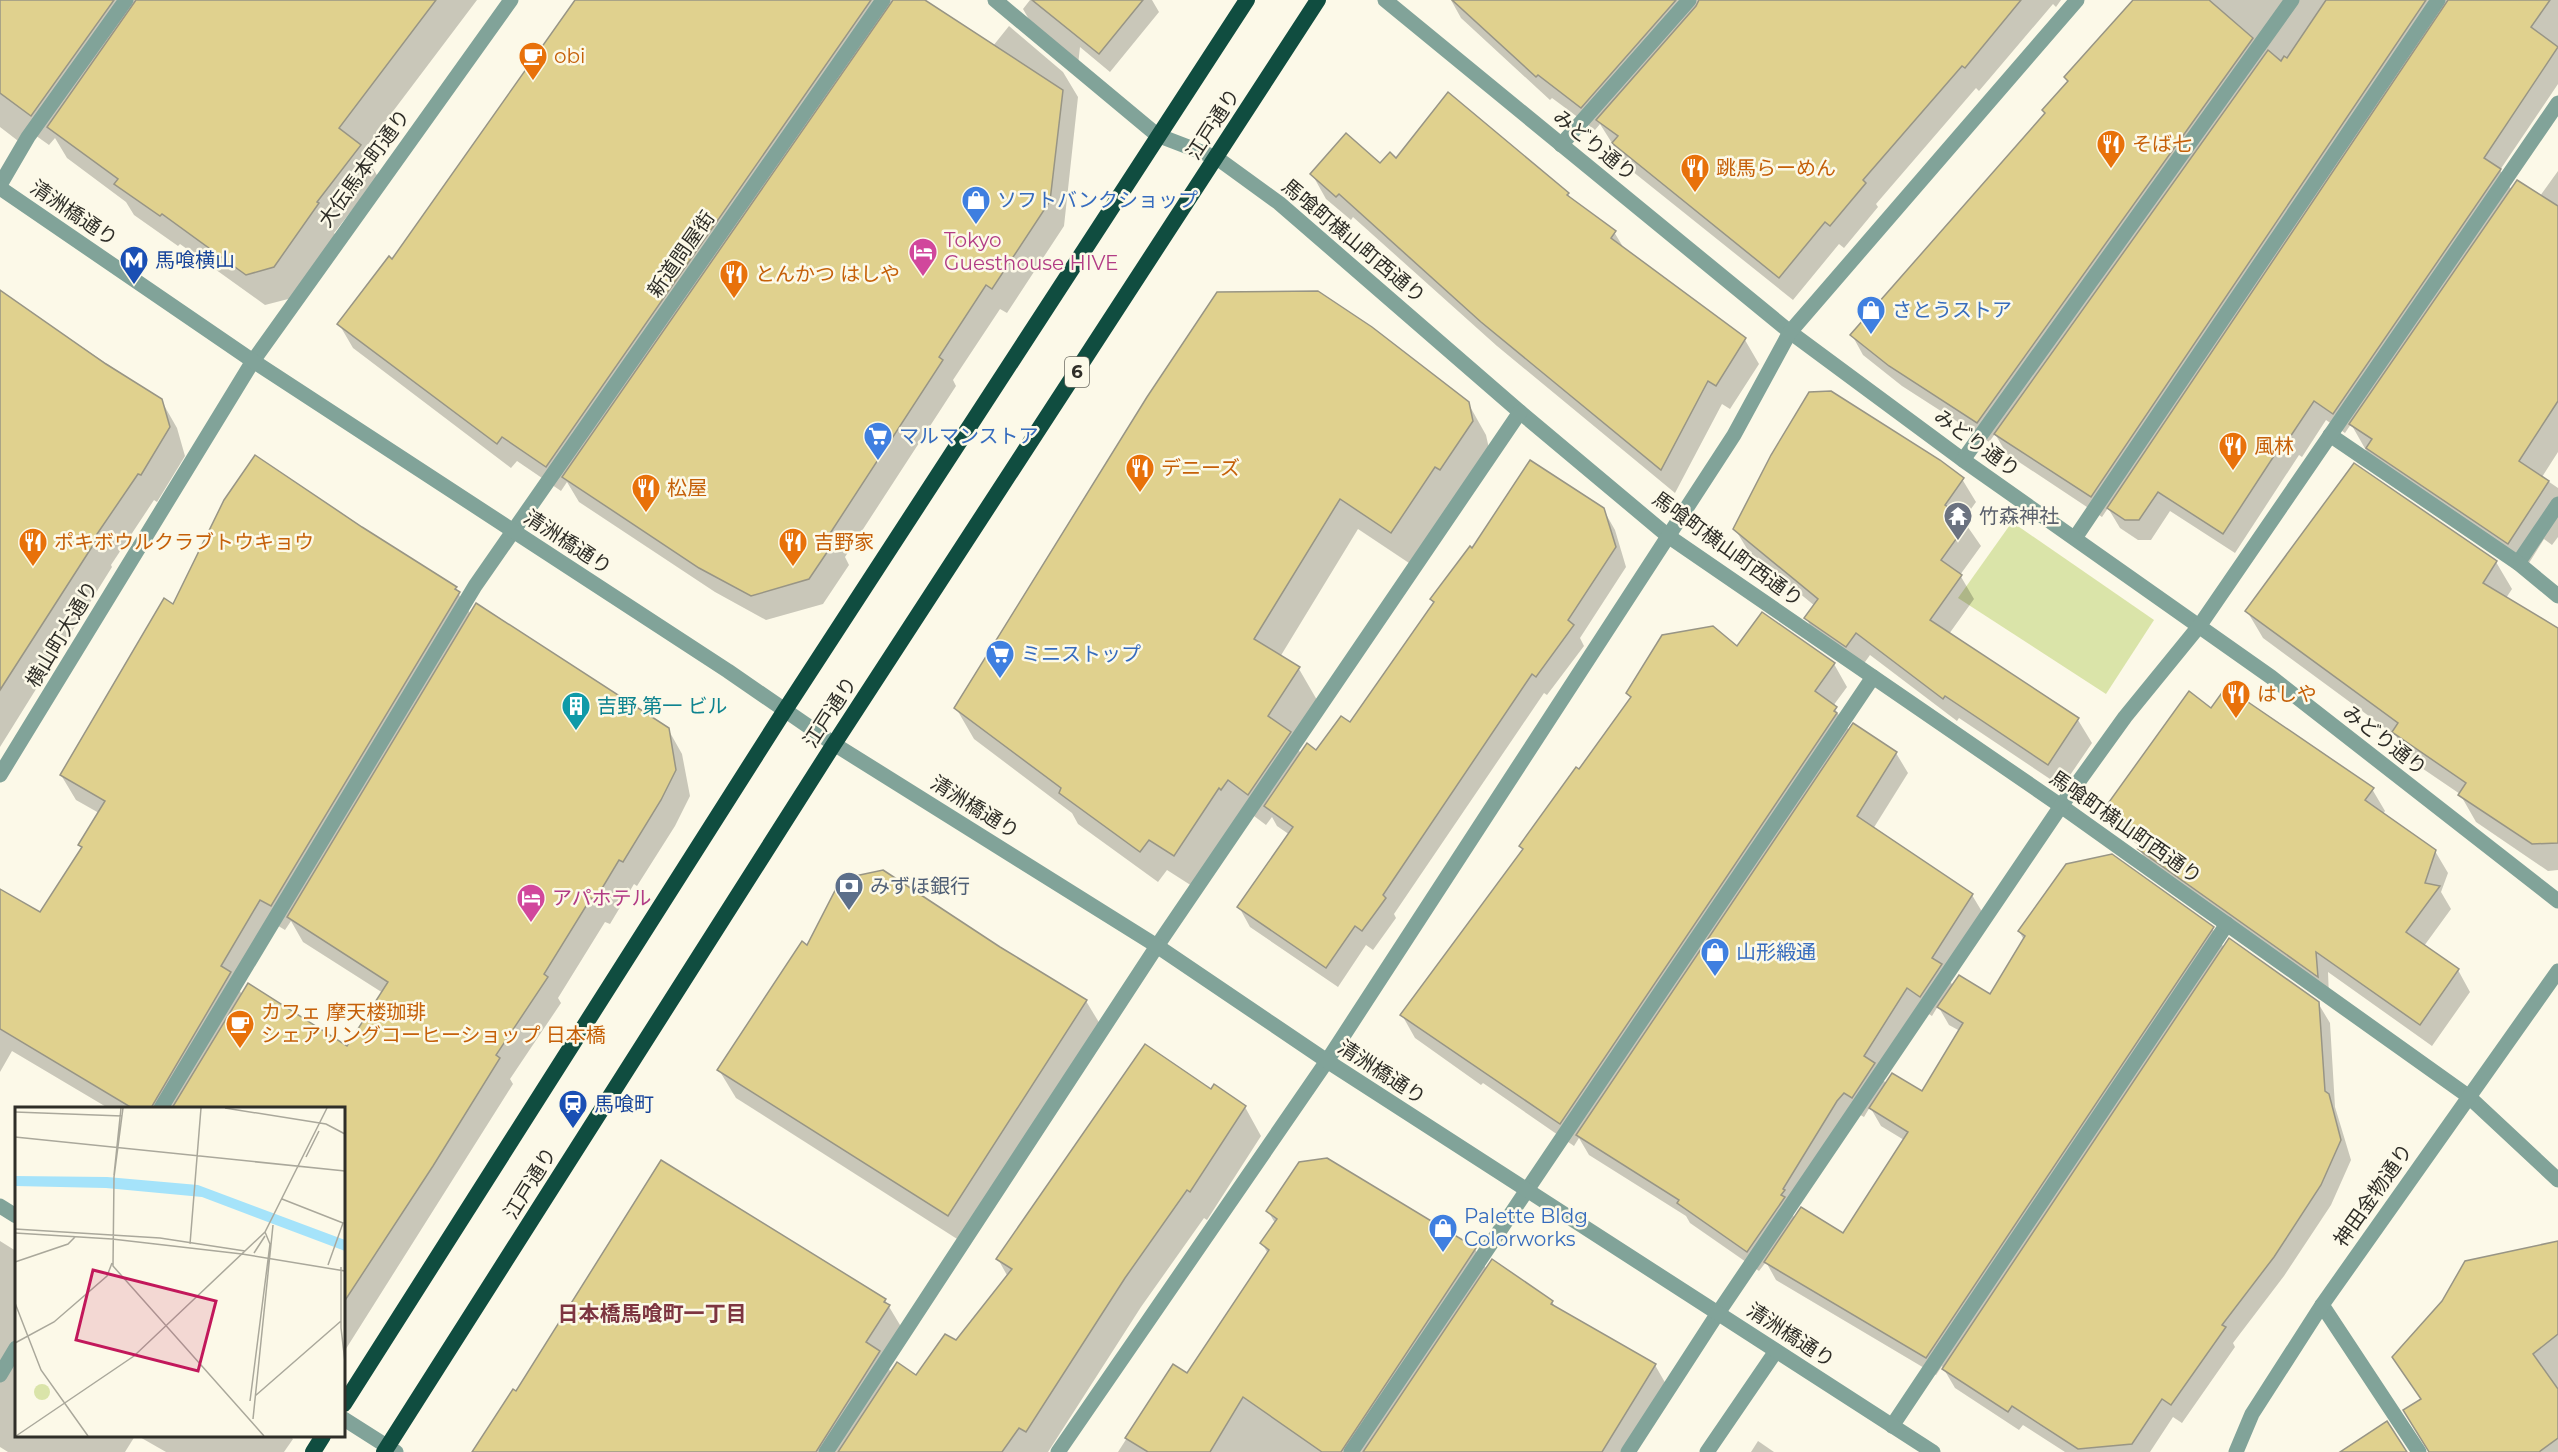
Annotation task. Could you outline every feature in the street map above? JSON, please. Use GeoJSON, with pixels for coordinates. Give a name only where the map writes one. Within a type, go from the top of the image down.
{"type":"FeatureCollection","features":[{"type":"Feature","properties":{"kind":"highway","name":"江戸通り"},"geometry":{"type":"LineString","coordinates":[[345,1402],[785,710],[1157,135],[1247,0]]}},
{"type":"Feature","properties":{"kind":"highway","name":"江戸通り"},"geometry":{"type":"LineString","coordinates":[[389,1450],[834,744],[1217,159],[1318,0]]}},
{"type":"Feature","properties":{"kind":"highway"},"geometry":{"type":"LineString","coordinates":[[313,1452],[322,1437]]}},
{"type":"Feature","properties":{"kind":"street"},"geometry":{"type":"LineString","coordinates":[[0,186],[28,137],[126,0]]}},
{"type":"Feature","properties":{"kind":"street","name":"大伝馬本町通り"},"geometry":{"type":"LineString","coordinates":[[253,362],[511,0]]}},
{"type":"Feature","properties":{"kind":"street","name":"新道問屋街"},"geometry":{"type":"LineString","coordinates":[[162,1107],[475,586],[883,0]]}},
{"type":"Feature","properties":{"kind":"street","name":"馬喰町横山町西通り"},"geometry":{"type":"LineString","coordinates":[[994,0],[1157,135],[1217,159],[1279,203],[1520,412],[1668,536],[2061,806],[2468,1096],[2558,1180]]}},
{"type":"Feature","properties":{"kind":"street","name":"みどり通り"},"geometry":{"type":"LineString","coordinates":[[1386,0],[1790,332],[1963,460],[2271,677],[2558,901]]}},
{"type":"Feature","properties":{"kind":"street"},"geometry":{"type":"LineString","coordinates":[[1561,145],[1689,0]]}},
{"type":"Feature","properties":{"kind":"street"},"geometry":{"type":"LineString","coordinates":[[1058,1452],[1327,1061],[1734,435],[1790,332],[2077,0]]}},
{"type":"Feature","properties":{"kind":"street"},"geometry":{"type":"LineString","coordinates":[[1963,460],[2292,0]]}},
{"type":"Feature","properties":{"kind":"street"},"geometry":{"type":"LineString","coordinates":[[2075,538],[2438,0]]}},
{"type":"Feature","properties":{"kind":"street"},"geometry":{"type":"LineString","coordinates":[[1628,1452],[1718,1313],[2061,806],[2125,717],[2199,625],[2558,103]]}},
{"type":"Feature","properties":{"kind":"street","name":"清洲橋通り"},"geometry":{"type":"LineString","coordinates":[[0,186],[253,362],[834,744],[1157,946],[1327,1061],[1933,1452]]}},
{"type":"Feature","properties":{"kind":"street","name":"横山町大通り"},"geometry":{"type":"LineString","coordinates":[[0,775],[253,362]]}},
{"type":"Feature","properties":{"kind":"street"},"geometry":{"type":"LineString","coordinates":[[826,1452],[1157,946],[1520,412]]}},
{"type":"Feature","properties":{"kind":"street"},"geometry":{"type":"LineString","coordinates":[[2330,435],[2518,563],[2558,596]]}},
{"type":"Feature","properties":{"kind":"street"},"geometry":{"type":"LineString","coordinates":[[2518,563],[2558,504]]}},
{"type":"Feature","properties":{"kind":"street"},"geometry":{"type":"LineString","coordinates":[[1351,1452],[1873,677]]}},
{"type":"Feature","properties":{"kind":"street"},"geometry":{"type":"LineString","coordinates":[[1892,1426],[2227,924]]}},
{"type":"Feature","properties":{"kind":"street","name":"神田金物通り"},"geometry":{"type":"LineString","coordinates":[[2236,1452],[2252,1414],[2322,1305],[2558,971]]}},
{"type":"Feature","properties":{"kind":"street"},"geometry":{"type":"LineString","coordinates":[[0,1206],[15,1215]]}},
{"type":"Feature","properties":{"kind":"street"},"geometry":{"type":"LineString","coordinates":[[2322,1305],[2420,1452]]}},
{"type":"Feature","properties":{"kind":"street"},"geometry":{"type":"LineString","coordinates":[[0,1376],[15,1350]]}},
{"type":"Feature","properties":{"kind":"street"},"geometry":{"type":"LineString","coordinates":[[1707,1452],[1776,1351]]}},
{"type":"Feature","properties":{"kind":"street"},"geometry":{"type":"LineString","coordinates":[[345,1420],[389,1450]]}},
{"type":"Feature","properties":{"kind":"green space"},"geometry":{"type":"Polygon","coordinates":[[[2012,522],[2154,620],[2106,694],[1958,598],[2012,522]]]}},
{"type":"Feature","properties":{"kind":"building"},"geometry":{"type":"Polygon","coordinates":[[[0,0],[114,0],[31,116],[0,93],[0,0]]]}},
{"type":"Feature","properties":{"kind":"building"},"geometry":{"type":"Polygon","coordinates":[[[136,0],[436,0],[339,128],[361,145],[317,202],[319,203],[274,267],[246,275],[162,214],[160,216],[114,184],[118,179],[47,127],[136,0]]]}},
{"type":"Feature","properties":{"kind":"building"},"geometry":{"type":"Polygon","coordinates":[[[575,0],[871,0],[546,467],[502,437],[497,444],[337,324],[389,256],[392,259],[575,0]]]}},
{"type":"Feature","properties":{"kind":"building"},"geometry":{"type":"Polygon","coordinates":[[[893,0],[925,0],[1063,90],[1050,201],[992,289],[986,285],[939,357],[943,360],[829,535],[836,539],[809,579],[751,596],[699,568],[562,477],[893,0]]]}},
{"type":"Feature","properties":{"kind":"building"},"geometry":{"type":"Polygon","coordinates":[[[1032,0],[1143,0],[1099,54],[1032,0]]]}},
{"type":"Feature","properties":{"kind":"building"},"geometry":{"type":"Polygon","coordinates":[[[1452,0],[1676,0],[1581,108],[1538,75],[1536,77],[1452,0]]]}},
{"type":"Feature","properties":{"kind":"building"},"geometry":{"type":"Polygon","coordinates":[[[1699,0],[2021,0],[1965,68],[1962,66],[1863,180],[1866,183],[1830,226],[1825,222],[1779,278],[1612,143],[1618,136],[1596,120],[1699,0]]]}},
{"type":"Feature","properties":{"kind":"building"},"geometry":{"type":"Polygon","coordinates":[[[2133,0],[2209,0],[2253,38],[1977,423],[1889,366],[1850,335],[2045,113],[2042,110],[2068,81],[2064,77],[2133,0]]]}},
{"type":"Feature","properties":{"kind":"building"},"geometry":{"type":"Polygon","coordinates":[[[2326,0],[2426,0],[2091,497],[1994,434],[2268,50],[2281,61],[2284,56],[2287,58],[2326,0]]]}},
{"type":"Feature","properties":{"kind":"building"},"geometry":{"type":"Polygon","coordinates":[[[2448,0],[2550,0],[2531,27],[2558,47],[2484,158],[2501,169],[2333,414],[2314,401],[2290,437],[2287,436],[2223,534],[2158,492],[2139,520],[2125,520],[2107,508],[2448,0]]]}},
{"type":"Feature","properties":{"kind":"building"},"geometry":{"type":"Polygon","coordinates":[[[1448,92],[1569,193],[1567,195],[1616,231],[1611,238],[1746,338],[1716,386],[1708,381],[1661,470],[1481,322],[1339,194],[1336,197],[1310,174],[1346,133],[1380,163],[1390,152],[1396,158],[1448,92]]]}},
{"type":"Feature","properties":{"kind":"building"},"geometry":{"type":"Polygon","coordinates":[[[2517,180],[2558,206],[2558,401],[2519,461],[2549,481],[2508,544],[2366,448],[2372,439],[2349,424],[2517,180]]]}},
{"type":"Feature","properties":{"kind":"building"},"geometry":{"type":"Polygon","coordinates":[[[0,290],[106,364],[162,399],[170,427],[141,475],[138,474],[95,537],[97,539],[0,690],[0,290]]]}},
{"type":"Feature","properties":{"kind":"building"},"geometry":{"type":"Polygon","coordinates":[[[1318,291],[1372,327],[1469,402],[1473,421],[1440,470],[1435,467],[1391,533],[1340,499],[1254,639],[1300,667],[1268,716],[1291,732],[1248,795],[1228,780],[1221,790],[1219,788],[1174,856],[1149,840],[1140,852],[1059,793],[1061,788],[954,708],[1147,397],[1217,292],[1318,291]]]}},
{"type":"Feature","properties":{"kind":"building"},"geometry":{"type":"Polygon","coordinates":[[[1831,391],[1940,460],[1964,478],[1945,505],[1969,521],[1941,560],[1962,575],[1930,620],[2079,718],[2048,765],[1945,696],[1943,699],[1856,633],[1846,647],[1804,618],[1818,599],[1733,529],[1771,455],[1809,392],[1831,391]]]}},
{"type":"Feature","properties":{"kind":"building"},"geometry":{"type":"Polygon","coordinates":[[[255,455],[457,587],[455,589],[460,592],[271,906],[260,900],[221,966],[231,972],[152,1107],[130,1107],[0,1029],[0,889],[40,912],[82,847],[78,845],[105,801],[60,775],[164,598],[173,604],[224,500],[255,455]]]}},
{"type":"Feature","properties":{"kind":"building"},"geometry":{"type":"Polygon","coordinates":[[[1530,460],[1604,508],[1616,547],[1568,620],[1574,625],[1536,677],[1532,674],[1383,895],[1386,898],[1362,931],[1355,926],[1326,968],[1237,907],[1293,827],[1264,806],[1307,743],[1316,750],[1341,716],[1350,722],[1434,602],[1430,599],[1470,546],[1472,548],[1530,460]]]}},
{"type":"Feature","properties":{"kind":"building"},"geometry":{"type":"Polygon","coordinates":[[[2354,463],[2497,561],[2483,583],[2558,628],[2558,843],[2532,844],[2458,795],[2466,783],[2392,732],[2398,723],[2245,611],[2354,463]]]}},
{"type":"Feature","properties":{"kind":"building"},"geometry":{"type":"Polygon","coordinates":[[[476,603],[669,728],[676,770],[661,800],[623,862],[619,860],[595,900],[591,898],[544,974],[548,977],[496,1055],[500,1058],[345,1300],[345,1107],[173,1107],[248,983],[347,1046],[388,982],[287,917],[476,603]]]}},
{"type":"Feature","properties":{"kind":"building"},"geometry":{"type":"Polygon","coordinates":[[[1762,612],[1835,663],[1815,691],[1837,707],[1834,711],[1837,713],[1560,1124],[1400,1015],[1523,849],[1519,846],[1576,767],[1579,769],[1631,697],[1626,693],[1662,635],[1713,626],[1737,646],[1762,612]]]}},
{"type":"Feature","properties":{"kind":"building"},"geometry":{"type":"Polygon","coordinates":[[[2226,687],[2374,788],[2365,800],[2436,850],[2425,883],[2440,886],[2406,932],[2459,969],[2420,1025],[2316,952],[2318,977],[2138,849],[2155,845],[2104,809],[2189,691],[2211,708],[2226,687]]]}},
{"type":"Feature","properties":{"kind":"building"},"geometry":{"type":"Polygon","coordinates":[[[1853,723],[1897,752],[1857,816],[1973,894],[1932,958],[1942,964],[1920,997],[1907,988],[1864,1056],[1875,1063],[1852,1098],[1844,1093],[1837,1101],[1783,1189],[1785,1190],[1781,1195],[1785,1197],[1747,1252],[1677,1203],[1679,1200],[1576,1135],[1853,723]]]}},
{"type":"Feature","properties":{"kind":"building"},"geometry":{"type":"Polygon","coordinates":[[[2112,854],[2214,927],[1926,1358],[1764,1262],[1801,1207],[1843,1233],[1908,1132],[1869,1108],[1892,1073],[1922,1091],[1963,1023],[1937,1007],[1959,975],[1990,994],[2025,936],[2018,931],[2066,864],[2112,854]]]}},
{"type":"Feature","properties":{"kind":"building"},"geometry":{"type":"Polygon","coordinates":[[[883,870],[1000,947],[1087,1000],[948,1216],[717,1070],[802,941],[807,945],[841,879],[883,870]]]}},
{"type":"Feature","properties":{"kind":"building"},"geometry":{"type":"Polygon","coordinates":[[[2229,938],[2319,1002],[2325,1091],[2329,1094],[2341,1140],[2321,1185],[2274,1257],[2222,1325],[2226,1327],[2171,1405],[2162,1399],[2132,1444],[2078,1449],[2012,1406],[2008,1412],[1942,1369],[2229,938]]]}},
{"type":"Feature","properties":{"kind":"building"},"geometry":{"type":"Polygon","coordinates":[[[1145,1044],[1211,1089],[1214,1084],[1246,1106],[1190,1192],[1187,1190],[1125,1278],[1026,1432],[1019,1428],[1002,1452],[838,1452],[897,1362],[916,1375],[945,1334],[956,1340],[1012,1269],[996,1259],[1145,1044]]]}},
{"type":"Feature","properties":{"kind":"building"},"geometry":{"type":"Polygon","coordinates":[[[1327,1158],[1476,1248],[1341,1452],[1322,1452],[1243,1397],[1210,1452],[1148,1452],[1125,1438],[1173,1364],[1187,1373],[1269,1250],[1260,1243],[1277,1219],[1266,1211],[1299,1162],[1327,1158]]]}},
{"type":"Feature","properties":{"kind":"building"},"geometry":{"type":"Polygon","coordinates":[[[661,1160],[886,1299],[884,1302],[890,1305],[866,1342],[880,1351],[816,1452],[472,1452],[513,1389],[516,1391],[661,1160]]]}},
{"type":"Feature","properties":{"kind":"building"},"geometry":{"type":"Polygon","coordinates":[[[2558,1241],[2558,1334],[2533,1354],[2558,1389],[2558,1438],[2539,1452],[2429,1452],[2403,1410],[2421,1399],[2392,1357],[2442,1301],[2465,1261],[2558,1241]]]}},
{"type":"Feature","properties":{"kind":"building"},"geometry":{"type":"Polygon","coordinates":[[[1492,1259],[1553,1301],[1551,1304],[1656,1364],[1602,1452],[1363,1452],[1492,1259]]]}},
{"type":"Feature","properties":{"kind":"building"},"geometry":{"type":"Polygon","coordinates":[[[2387,1421],[2407,1452],[2340,1452],[2387,1421]]]}},
{"type":"Feature","properties":{"kind":"place","name":"obi"},"geometry":{"type":"Point","coordinates":[533,82]}},
{"type":"Feature","properties":{"kind":"place","name":"そば七"},"geometry":{"type":"Point","coordinates":[2111,170]}},
{"type":"Feature","properties":{"kind":"place","name":"跳馬らーめん"},"geometry":{"type":"Point","coordinates":[1695,194]}},
{"type":"Feature","properties":{"kind":"place","name":"ソフトバンクショップ"},"geometry":{"type":"Point","coordinates":[976,226]}},
{"type":"Feature","properties":{"kind":"place","name":"Tokyo Guesthouse HIVE"},"geometry":{"type":"Point","coordinates":[923,278]}},
{"type":"Feature","properties":{"kind":"place","name":"馬喰横山"},"geometry":{"type":"Point","coordinates":[134,286]}},
{"type":"Feature","properties":{"kind":"place","name":"とんかつ はしや"},"geometry":{"type":"Point","coordinates":[734,300]}},
{"type":"Feature","properties":{"kind":"place","name":"さとうストア"},"geometry":{"type":"Point","coordinates":[1871,336]}},
{"type":"Feature","properties":{"kind":"place","name":"マルマンストア"},"geometry":{"type":"Point","coordinates":[878,462]}},
{"type":"Feature","properties":{"kind":"place","name":"風林"},"geometry":{"type":"Point","coordinates":[2233,472]}},
{"type":"Feature","properties":{"kind":"place","name":"デニーズ"},"geometry":{"type":"Point","coordinates":[1140,494]}},
{"type":"Feature","properties":{"kind":"place","name":"松屋"},"geometry":{"type":"Point","coordinates":[646,514]}},
{"type":"Feature","properties":{"kind":"place","name":"竹森神社"},"geometry":{"type":"Point","coordinates":[1958,542]}},
{"type":"Feature","properties":{"kind":"place","name":"ポキボウルクラブトウキョウ"},"geometry":{"type":"Point","coordinates":[33,568]}},
{"type":"Feature","properties":{"kind":"place","name":"吉野家"},"geometry":{"type":"Point","coordinates":[793,568]}},
{"type":"Feature","properties":{"kind":"place","name":"ミニストップ"},"geometry":{"type":"Point","coordinates":[1000,680]}},
{"type":"Feature","properties":{"kind":"place","name":"はしや"},"geometry":{"type":"Point","coordinates":[2236,720]}},
{"type":"Feature","properties":{"kind":"place","name":"吉野 第一 ビル"},"geometry":{"type":"Point","coordinates":[576,732]}},
{"type":"Feature","properties":{"kind":"place","name":"みずほ銀行"},"geometry":{"type":"Point","coordinates":[849,912]}},
{"type":"Feature","properties":{"kind":"place","name":"アパホテル"},"geometry":{"type":"Point","coordinates":[531,924]}},
{"type":"Feature","properties":{"kind":"place","name":"山形緞通"},"geometry":{"type":"Point","coordinates":[1715,978]}},
{"type":"Feature","properties":{"kind":"place","name":"カフェ 摩天楼珈琲 シェアリングコーヒーショップ 日本橋"},"geometry":{"type":"Point","coordinates":[240,1050]}},
{"type":"Feature","properties":{"kind":"place","name":"馬喰町"},"geometry":{"type":"Point","coordinates":[573,1130]}},
{"type":"Feature","properties":{"kind":"place","name":"Palette Bldg Colorworks"},"geometry":{"type":"Point","coordinates":[1443,1254]}},
{"type":"Feature","properties":{"kind":"district","name":"日本橋馬喰町一丁目"},"geometry":{"type":"Point","coordinates":[652,1314]}}]}
